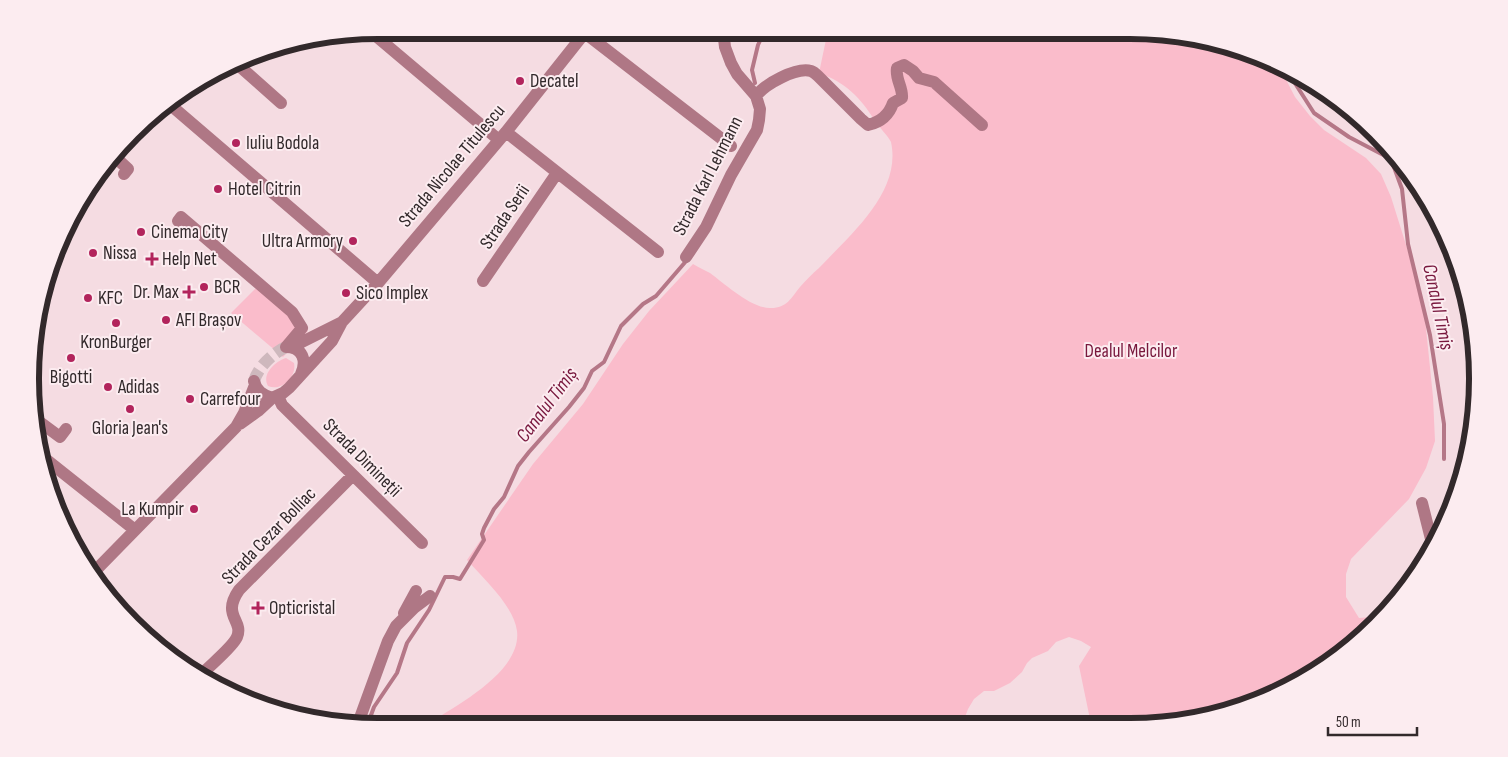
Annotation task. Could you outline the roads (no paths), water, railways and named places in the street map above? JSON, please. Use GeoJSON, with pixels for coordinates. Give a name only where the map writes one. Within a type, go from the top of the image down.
{"type":"FeatureCollection","features":[{"type":"Feature","properties":{"kind":"street"},"geometry":{"type":"LineString","coordinates":[[380,39],[502,136],[557,173],[658,252]]}},
{"type":"Feature","properties":{"kind":"street","name":"Strada Nicolae Titulescu"},"geometry":{"type":"LineString","coordinates":[[97,569],[236,427],[289,388],[332,341],[342,322],[378,283],[502,136],[578,39]]}},
{"type":"Feature","properties":{"kind":"street"},"geometry":{"type":"LineString","coordinates":[[594,39],[731,146]]}},
{"type":"Feature","properties":{"kind":"street","name":"Strada Karl Lehmann"},"geometry":{"type":"LineString","coordinates":[[686,257],[706,227],[731,175],[757,130],[760,109],[756,96],[737,74],[725,48],[724,39]]}},
{"type":"Feature","properties":{"kind":"street"},"geometry":{"type":"LineString","coordinates":[[756,96],[761,90],[788,75],[811,71],[868,125],[882,119],[890,112],[893,103],[902,98],[903,92],[896,75],[897,68],[904,65],[919,78],[934,82],[982,125]]}},
{"type":"Feature","properties":{"kind":"street"},"geometry":{"type":"LineString","coordinates":[[241,68],[281,103]]}},
{"type":"Feature","properties":{"kind":"street"},"geometry":{"type":"LineString","coordinates":[[174,108],[378,283]]}},
{"type":"Feature","properties":{"kind":"street"},"geometry":{"type":"LineString","coordinates":[[118,160],[128,168],[124,174]]}},
{"type":"Feature","properties":{"kind":"street","name":"Strada Serii"},"geometry":{"type":"LineString","coordinates":[[483,281],[557,173]]}},
{"type":"Feature","properties":{"kind":"street"},"geometry":{"type":"LineString","coordinates":[[178,220],[181,217],[292,312],[302,328],[289,347],[302,355],[305,367],[301,374]]}},
{"type":"Feature","properties":{"kind":"street","name":"Strada Nicolae Titulescu"},"geometry":{"type":"LineString","coordinates":[[289,347],[342,322]]}},
{"type":"Feature","properties":{"kind":"street","name":"Strada Nicolae Titulescu"},"geometry":{"type":"LineString","coordinates":[[236,427],[244,413],[254,383],[261,393],[275,397]]}},
{"type":"Feature","properties":{"kind":"street","name":"Strada Dimineții"},"geometry":{"type":"LineString","coordinates":[[275,397],[422,543]]}},
{"type":"Feature","properties":{"kind":"street"},"geometry":{"type":"LineString","coordinates":[[42,424],[60,437],[66,429]]}},
{"type":"Feature","properties":{"kind":"street"},"geometry":{"type":"LineString","coordinates":[[49,462],[135,530]]}},
{"type":"Feature","properties":{"kind":"street","name":"Strada Cezar Bolliac"},"geometry":{"type":"LineString","coordinates":[[205,670],[237,638],[238,628],[231,611],[233,598],[239,590],[353,476]]}},
{"type":"Feature","properties":{"kind":"street"},"geometry":{"type":"LineString","coordinates":[[1422,503],[1430,536]]}},
{"type":"Feature","properties":{"kind":"street"},"geometry":{"type":"LineString","coordinates":[[360,718],[388,641],[416,591]]}},
{"type":"Feature","properties":{"kind":"street"},"geometry":{"type":"LineString","coordinates":[[396,626],[414,608],[430,596]]}},
{"type":"Feature","properties":{"kind":"waterway","name":"Canalul Timiș"},"geometry":{"type":"LineString","coordinates":[[755,83],[752,70],[761,39]]}},
{"type":"Feature","properties":{"kind":"waterway","name":"Canalul Timiș"},"geometry":{"type":"LineString","coordinates":[[1294,81],[1314,113],[1349,137],[1387,157]]}},
{"type":"Feature","properties":{"kind":"waterway","name":"Canalul Timiș"},"geometry":{"type":"LineString","coordinates":[[1393,164],[1402,189],[1408,244],[1430,335],[1444,424],[1444,459]]}},
{"type":"Feature","properties":{"kind":"waterway","name":"Canalul Timiș"},"geometry":{"type":"LineString","coordinates":[[370,718],[374,707],[397,673],[407,643],[429,610],[445,577],[460,579],[484,540],[482,534],[484,528],[494,509],[504,497],[518,466],[584,388],[592,371],[604,362],[621,326],[643,304],[656,296],[687,260]]}},
{"type":"Feature","properties":{"kind":"tunnel"},"geometry":{"type":"LineString","coordinates":[[254,381],[267,361],[286,347]]}},
{"type":"Feature","properties":{"kind":"place","name":"Decatel"},"geometry":{"type":"Point","coordinates":[520,81]}},
{"type":"Feature","properties":{"kind":"place","name":"Iuliu Bodola"},"geometry":{"type":"Point","coordinates":[236,143]}},
{"type":"Feature","properties":{"kind":"place","name":"Hotel Citrin"},"geometry":{"type":"Point","coordinates":[218,189]}},
{"type":"Feature","properties":{"kind":"place","name":"Cinema City"},"geometry":{"type":"Point","coordinates":[141,232]}},
{"type":"Feature","properties":{"kind":"place","name":"Ultra Armory"},"geometry":{"type":"Point","coordinates":[353,241]}},
{"type":"Feature","properties":{"kind":"place","name":"Nissa"},"geometry":{"type":"Point","coordinates":[93,253]}},
{"type":"Feature","properties":{"kind":"place","name":"Help Net"},"geometry":{"type":"Point","coordinates":[152,259]}},
{"type":"Feature","properties":{"kind":"place","name":"BCR"},"geometry":{"type":"Point","coordinates":[204,287]}},
{"type":"Feature","properties":{"kind":"place","name":"Dr. Max"},"geometry":{"type":"Point","coordinates":[189,292]}},
{"type":"Feature","properties":{"kind":"place","name":"Sico Implex"},"geometry":{"type":"Point","coordinates":[346,293]}},
{"type":"Feature","properties":{"kind":"place","name":"KFC"},"geometry":{"type":"Point","coordinates":[88,298]}},
{"type":"Feature","properties":{"kind":"place","name":"AFI Brașov"},"geometry":{"type":"Point","coordinates":[166,320]}},
{"type":"Feature","properties":{"kind":"place","name":"KronBurger"},"geometry":{"type":"Point","coordinates":[116,323]}},
{"type":"Feature","properties":{"kind":"place","name":"Bigotti"},"geometry":{"type":"Point","coordinates":[71,358]}},
{"type":"Feature","properties":{"kind":"place","name":"Adidas"},"geometry":{"type":"Point","coordinates":[108,387]}},
{"type":"Feature","properties":{"kind":"place","name":"Carrefour"},"geometry":{"type":"Point","coordinates":[190,399]}},
{"type":"Feature","properties":{"kind":"place","name":"Gloria Jean's"},"geometry":{"type":"Point","coordinates":[130,409]}},
{"type":"Feature","properties":{"kind":"place","name":"La Kumpir"},"geometry":{"type":"Point","coordinates":[194,509]}},
{"type":"Feature","properties":{"kind":"place","name":"Opticristal"},"geometry":{"type":"Point","coordinates":[258,608]}},
{"type":"Feature","properties":{"kind":"park label","name":"Dealul Melcilor"},"geometry":{"type":"Point","coordinates":[1131,351]}}]}
